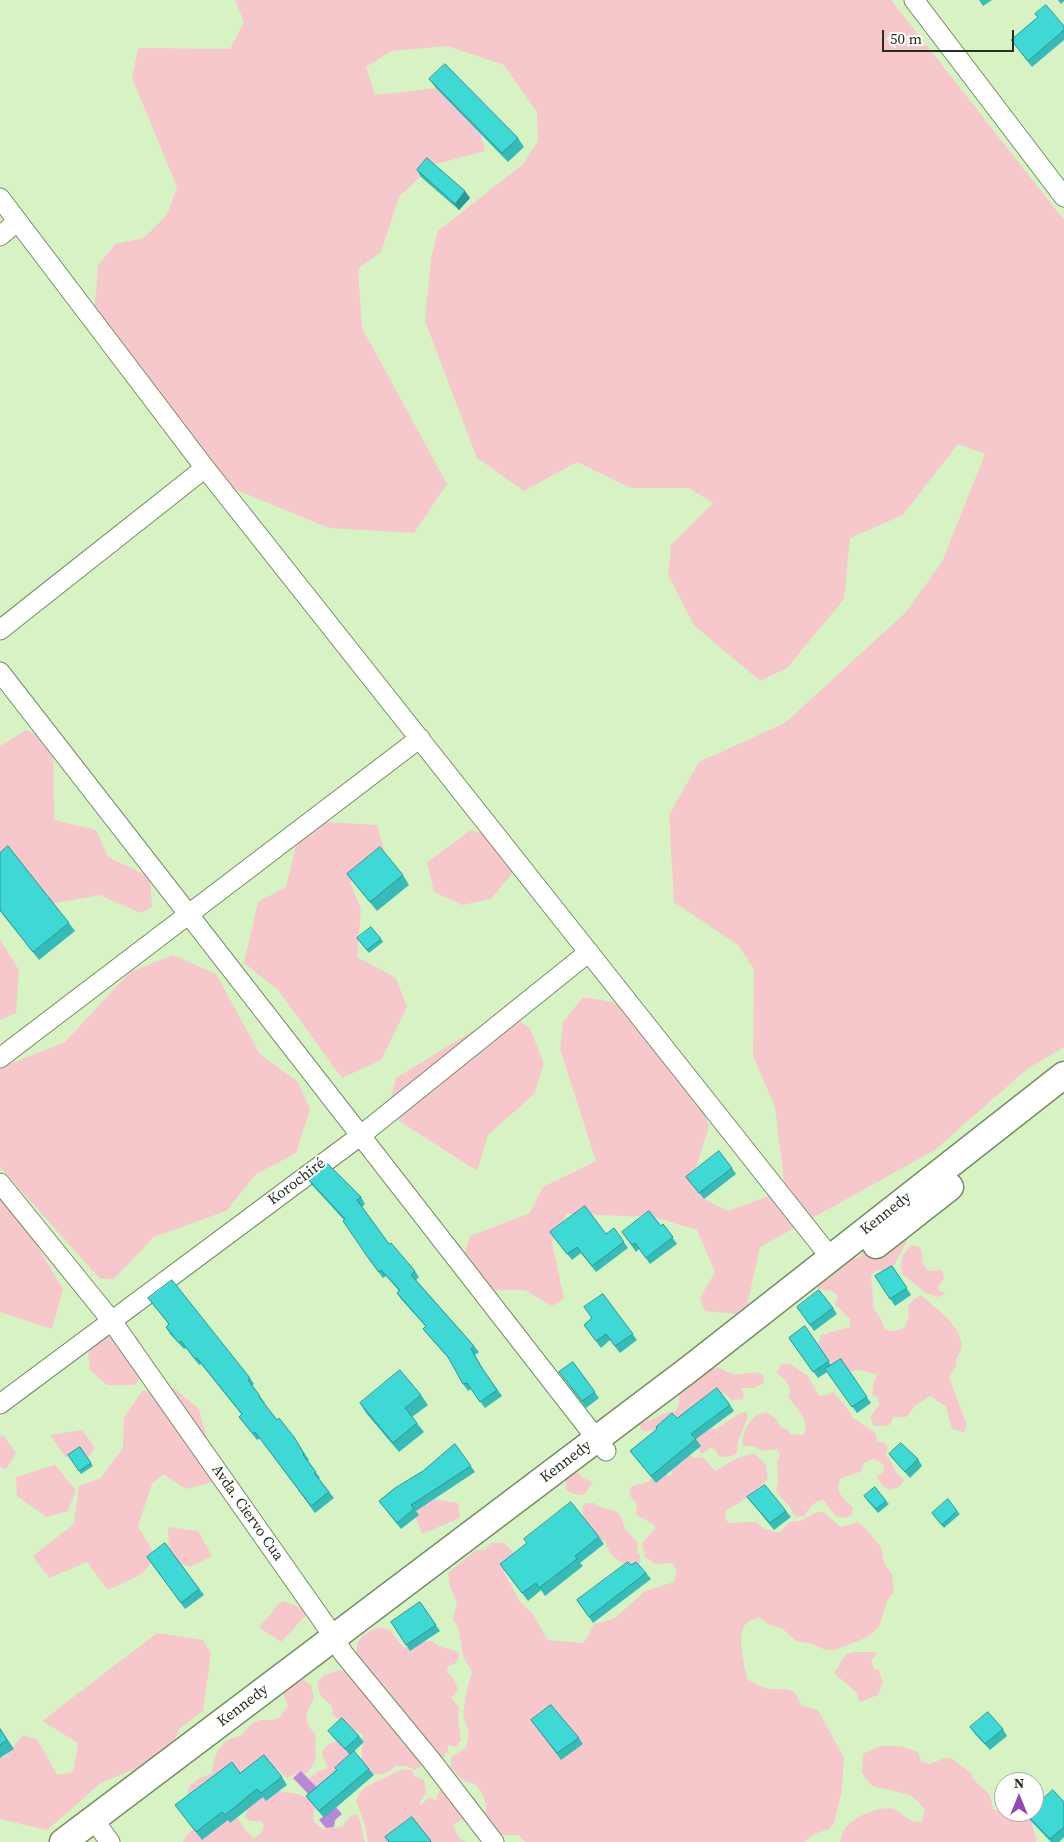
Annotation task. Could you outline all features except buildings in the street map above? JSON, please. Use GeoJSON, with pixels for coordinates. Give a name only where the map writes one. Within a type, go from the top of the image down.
{"type":"FeatureCollection","features":[{"type":"Feature","properties":{"kind":"main road","name":"Kennedy"},"geometry":{"type":"LineString","coordinates":[[601,1445],[688,1370],[1064,1075]]}},
{"type":"Feature","properties":{"kind":"main road","name":"Kennedy"},"geometry":{"type":"LineString","coordinates":[[63,1842],[100,1834],[339,1645],[601,1445],[906,1222],[1064,1098]]}},
{"type":"Feature","properties":{"kind":"street"},"geometry":{"type":"LineString","coordinates":[[914,0],[1061,185]]}},
{"type":"Feature","properties":{"kind":"street"},"geometry":{"type":"LineString","coordinates":[[0,198],[205,468],[831,1258]]}},
{"type":"Feature","properties":{"kind":"street"},"geometry":{"type":"LineString","coordinates":[[0,236],[17,222]]}},
{"type":"Feature","properties":{"kind":"street"},"geometry":{"type":"LineString","coordinates":[[0,630],[205,468]]}},
{"type":"Feature","properties":{"kind":"street"},"geometry":{"type":"LineString","coordinates":[[0,672],[601,1445]]}},
{"type":"Feature","properties":{"kind":"street"},"geometry":{"type":"LineString","coordinates":[[0,1058],[420,738]]}},
{"type":"Feature","properties":{"kind":"street","name":"Korochiré"},"geometry":{"type":"LineString","coordinates":[[0,1404],[360,1136],[588,952]]}},
{"type":"Feature","properties":{"kind":"street","name":"Avda. Ciervo Cua"},"geometry":{"type":"LineString","coordinates":[[0,1183],[111,1320],[339,1645],[494,1842]]}},
{"type":"Feature","properties":{"kind":"shaded area"},"geometry":{"type":"Polygon","coordinates":[[[235,0],[891,0],[1064,220],[1064,1047],[1027,1069],[935,1150],[760,1247],[747,1305],[735,1314],[705,1311],[700,1298],[715,1272],[697,1230],[654,1217],[567,1214],[552,1242],[564,1299],[552,1306],[525,1290],[480,1290],[461,1266],[470,1236],[530,1213],[543,1187],[596,1161],[560,1049],[563,1022],[583,997],[613,1002],[636,1022],[699,1099],[709,1127],[691,1183],[704,1199],[728,1211],[785,1190],[775,1107],[753,1056],[754,969],[738,945],[674,902],[669,815],[699,762],[785,723],[906,612],[942,562],[985,454],[958,444],[903,515],[850,538],[844,599],[787,668],[760,681],[694,625],[668,575],[671,545],[713,503],[689,488],[631,488],[577,462],[524,491],[477,458],[425,321],[431,259],[438,231],[523,164],[538,141],[537,112],[504,65],[448,46],[391,51],[366,67],[375,95],[436,88],[478,122],[485,151],[432,165],[399,197],[381,252],[358,269],[362,328],[447,484],[414,533],[329,528],[227,486],[125,379],[93,326],[98,266],[115,244],[144,238],[167,215],[177,187],[132,78],[138,48],[230,49],[244,22],[235,0]]]}},
{"type":"Feature","properties":{"kind":"shaded area"},"geometry":{"type":"Polygon","coordinates":[[[26,730],[53,741],[54,820],[96,830],[108,857],[150,877],[152,907],[140,913],[100,895],[45,905],[0,859],[0,746],[26,730]]]}},
{"type":"Feature","properties":{"kind":"shaded area"},"geometry":{"type":"Polygon","coordinates":[[[312,821],[377,825],[389,867],[350,882],[361,909],[357,957],[396,978],[407,1007],[381,1060],[342,1078],[278,990],[244,963],[258,902],[286,887],[300,830],[312,821]]]}},
{"type":"Feature","properties":{"kind":"shaded area"},"geometry":{"type":"Polygon","coordinates":[[[471,830],[500,840],[518,866],[491,899],[462,905],[434,892],[427,862],[471,830]]]}},
{"type":"Feature","properties":{"kind":"shaded area"},"geometry":{"type":"Polygon","coordinates":[[[0,940],[19,970],[16,1013],[0,1020],[0,940]]]}},
{"type":"Feature","properties":{"kind":"shaded area"},"geometry":{"type":"Polygon","coordinates":[[[173,955],[216,974],[260,1054],[298,1082],[310,1109],[296,1153],[256,1174],[226,1211],[154,1237],[114,1279],[100,1279],[0,1167],[0,1068],[65,1042],[130,972],[173,955]]]}},
{"type":"Feature","properties":{"kind":"shaded area"},"geometry":{"type":"Polygon","coordinates":[[[505,1011],[530,1028],[544,1064],[534,1094],[488,1135],[477,1171],[387,1113],[396,1078],[505,1011]]]}},
{"type":"Feature","properties":{"kind":"shaded area"},"geometry":{"type":"Polygon","coordinates":[[[0,1197],[15,1208],[63,1289],[52,1329],[0,1312],[0,1197]]]}},
{"type":"Feature","properties":{"kind":"shaded area"},"geometry":{"type":"Polygon","coordinates":[[[898,1224],[907,1241],[894,1265],[886,1271],[876,1270],[871,1276],[874,1309],[880,1317],[885,1330],[894,1331],[904,1328],[909,1318],[908,1305],[921,1295],[958,1332],[961,1350],[956,1359],[956,1366],[949,1377],[967,1425],[964,1432],[952,1429],[946,1407],[930,1396],[915,1406],[906,1417],[893,1417],[890,1425],[874,1426],[870,1417],[880,1404],[877,1397],[872,1395],[874,1381],[878,1374],[857,1370],[845,1373],[836,1365],[823,1358],[817,1346],[821,1336],[850,1327],[850,1319],[835,1304],[838,1296],[832,1291],[818,1289],[818,1279],[845,1258],[859,1258],[868,1245],[898,1224]]]}},
{"type":"Feature","properties":{"kind":"shaded area"},"geometry":{"type":"Polygon","coordinates":[[[911,1245],[920,1247],[922,1261],[928,1271],[942,1270],[944,1279],[939,1284],[938,1290],[946,1294],[938,1297],[926,1293],[903,1275],[901,1268],[902,1257],[911,1245]]]}},
{"type":"Feature","properties":{"kind":"shaded area"},"geometry":{"type":"Polygon","coordinates":[[[98,1335],[138,1337],[148,1367],[135,1385],[107,1385],[90,1370],[87,1345],[98,1335]]]}},
{"type":"Feature","properties":{"kind":"shaded area"},"geometry":{"type":"Polygon","coordinates":[[[781,1364],[790,1364],[808,1376],[818,1395],[823,1396],[833,1392],[853,1418],[875,1432],[877,1442],[885,1443],[888,1448],[885,1455],[896,1472],[904,1480],[899,1487],[890,1490],[883,1486],[877,1477],[884,1471],[883,1464],[874,1459],[865,1462],[860,1472],[841,1478],[839,1483],[839,1491],[853,1507],[852,1514],[846,1518],[836,1516],[823,1500],[820,1500],[804,1516],[795,1517],[789,1506],[777,1493],[777,1463],[780,1455],[777,1449],[763,1451],[753,1446],[743,1446],[745,1429],[748,1424],[756,1416],[766,1412],[777,1420],[780,1427],[788,1430],[790,1434],[802,1435],[806,1430],[802,1416],[788,1397],[790,1393],[789,1387],[777,1372],[781,1364]]]}},
{"type":"Feature","properties":{"kind":"shaded area"},"geometry":{"type":"Polygon","coordinates":[[[718,1367],[733,1374],[759,1373],[763,1375],[764,1383],[753,1388],[741,1388],[744,1395],[742,1399],[732,1400],[724,1393],[718,1394],[658,1430],[644,1431],[640,1428],[641,1422],[675,1411],[679,1405],[679,1394],[682,1390],[699,1380],[708,1369],[718,1367]]]}},
{"type":"Feature","properties":{"kind":"shaded area"},"geometry":{"type":"Polygon","coordinates":[[[174,1388],[199,1409],[218,1481],[186,1489],[163,1474],[152,1484],[138,1526],[156,1557],[142,1574],[108,1590],[87,1562],[49,1578],[33,1556],[74,1524],[79,1486],[101,1478],[123,1448],[124,1418],[142,1391],[174,1388]]]}},
{"type":"Feature","properties":{"kind":"shaded area"},"geometry":{"type":"Polygon","coordinates":[[[745,1412],[748,1416],[738,1441],[737,1453],[732,1456],[719,1457],[715,1449],[710,1448],[702,1454],[695,1445],[697,1433],[707,1428],[716,1429],[745,1412]]]}},
{"type":"Feature","properties":{"kind":"shaded area"},"geometry":{"type":"Polygon","coordinates":[[[82,1430],[95,1448],[87,1460],[65,1456],[50,1435],[82,1430]]]}},
{"type":"Feature","properties":{"kind":"shaded area"},"geometry":{"type":"Polygon","coordinates":[[[3,1435],[16,1453],[6,1470],[0,1467],[0,1437],[3,1435]]]}},
{"type":"Feature","properties":{"kind":"shaded area"},"geometry":{"type":"Polygon","coordinates":[[[681,1449],[694,1458],[703,1457],[715,1471],[734,1460],[750,1454],[755,1454],[766,1465],[768,1479],[748,1497],[726,1510],[725,1516],[728,1523],[756,1522],[765,1529],[780,1533],[788,1523],[800,1521],[817,1512],[824,1512],[840,1527],[858,1522],[881,1547],[884,1563],[892,1574],[894,1591],[887,1601],[879,1627],[868,1637],[835,1650],[823,1649],[812,1644],[796,1641],[783,1629],[770,1625],[759,1617],[748,1622],[742,1633],[741,1641],[747,1679],[770,1689],[790,1690],[796,1695],[802,1706],[818,1710],[844,1758],[842,1790],[834,1823],[829,1829],[817,1833],[804,1842],[525,1842],[518,1835],[500,1835],[484,1818],[486,1807],[484,1797],[476,1785],[462,1780],[451,1768],[451,1757],[466,1748],[469,1732],[463,1716],[466,1693],[472,1672],[463,1656],[458,1626],[453,1619],[457,1602],[450,1587],[448,1573],[476,1550],[485,1550],[491,1543],[504,1543],[513,1552],[504,1572],[519,1600],[532,1613],[548,1640],[583,1643],[595,1624],[615,1618],[645,1591],[674,1582],[677,1571],[672,1563],[656,1564],[645,1557],[642,1543],[655,1529],[654,1525],[636,1514],[637,1505],[629,1492],[632,1486],[648,1482],[656,1474],[671,1476],[672,1473],[667,1464],[681,1449]]]}},
{"type":"Feature","properties":{"kind":"shaded area"},"geometry":{"type":"Polygon","coordinates":[[[55,1465],[76,1490],[68,1511],[46,1517],[17,1496],[16,1477],[55,1465]]]}},
{"type":"Feature","properties":{"kind":"shaded area"},"geometry":{"type":"Polygon","coordinates":[[[572,1473],[579,1473],[583,1478],[593,1482],[584,1494],[578,1495],[566,1490],[566,1479],[572,1473]]]}},
{"type":"Feature","properties":{"kind":"shaded area"},"geometry":{"type":"Polygon","coordinates":[[[435,1499],[458,1503],[460,1518],[422,1534],[413,1509],[435,1499]]]}},
{"type":"Feature","properties":{"kind":"shaded area"},"geometry":{"type":"Polygon","coordinates":[[[594,1503],[599,1507],[613,1510],[619,1514],[625,1529],[638,1544],[636,1552],[640,1555],[640,1563],[637,1567],[625,1564],[614,1557],[608,1550],[609,1548],[606,1547],[606,1541],[589,1536],[582,1523],[583,1505],[594,1503]]]}},
{"type":"Feature","properties":{"kind":"shaded area"},"geometry":{"type":"Polygon","coordinates":[[[168,1527],[198,1531],[212,1556],[191,1567],[169,1562],[168,1527]]]}},
{"type":"Feature","properties":{"kind":"shaded area"},"geometry":{"type":"Polygon","coordinates":[[[282,1601],[310,1611],[281,1642],[259,1627],[282,1601]]]}},
{"type":"Feature","properties":{"kind":"shaded area"},"geometry":{"type":"Polygon","coordinates":[[[378,1627],[390,1630],[403,1647],[432,1641],[439,1646],[460,1654],[456,1663],[448,1666],[447,1672],[454,1680],[458,1689],[451,1698],[459,1707],[458,1719],[461,1740],[456,1747],[448,1745],[448,1751],[442,1760],[431,1760],[415,1770],[406,1766],[395,1766],[387,1773],[373,1774],[365,1769],[361,1765],[363,1735],[357,1731],[346,1730],[343,1723],[333,1715],[332,1706],[320,1695],[317,1682],[324,1675],[340,1670],[354,1676],[379,1694],[378,1681],[356,1656],[357,1645],[361,1637],[378,1627]]]}},
{"type":"Feature","properties":{"kind":"shaded area"},"geometry":{"type":"Polygon","coordinates":[[[157,1633],[203,1640],[211,1654],[203,1711],[179,1729],[169,1756],[102,1782],[47,1830],[0,1819],[0,1757],[4,1758],[23,1735],[37,1739],[57,1775],[73,1772],[78,1743],[42,1721],[157,1633]]]}},
{"type":"Feature","properties":{"kind":"shaded area"},"geometry":{"type":"Polygon","coordinates":[[[876,1652],[877,1655],[871,1661],[874,1669],[879,1670],[883,1683],[878,1695],[860,1702],[856,1692],[834,1673],[846,1654],[876,1652]]]}},
{"type":"Feature","properties":{"kind":"shaded area"},"geometry":{"type":"Polygon","coordinates":[[[299,1677],[311,1685],[314,1698],[306,1717],[316,1736],[316,1756],[314,1763],[306,1774],[296,1774],[286,1778],[277,1769],[266,1770],[187,1800],[191,1785],[198,1779],[212,1773],[219,1748],[223,1744],[228,1740],[241,1736],[252,1723],[279,1718],[288,1706],[284,1696],[284,1683],[299,1677]]]}},
{"type":"Feature","properties":{"kind":"shaded area"},"geometry":{"type":"Polygon","coordinates":[[[334,1742],[345,1742],[351,1748],[353,1757],[314,1789],[308,1780],[315,1773],[328,1767],[322,1753],[325,1747],[334,1742]]]}},
{"type":"Feature","properties":{"kind":"shaded area"},"geometry":{"type":"Polygon","coordinates":[[[880,1746],[900,1746],[918,1752],[921,1761],[930,1764],[942,1759],[951,1758],[971,1773],[974,1780],[990,1795],[994,1809],[994,1822],[1032,1822],[1037,1839],[1036,1842],[840,1842],[842,1834],[848,1825],[859,1817],[880,1809],[893,1809],[913,1821],[922,1822],[925,1809],[911,1795],[872,1786],[862,1773],[863,1754],[880,1746]]]}},
{"type":"Feature","properties":{"kind":"shaded area"},"geometry":{"type":"Polygon","coordinates":[[[403,1769],[411,1770],[415,1776],[424,1780],[426,1793],[420,1802],[420,1806],[428,1798],[436,1800],[439,1790],[465,1792],[476,1800],[479,1806],[479,1814],[476,1824],[462,1819],[453,1825],[459,1838],[465,1842],[368,1842],[365,1825],[356,1801],[361,1791],[371,1784],[403,1769]]]}},
{"type":"Feature","properties":{"kind":"shaded area"},"geometry":{"type":"Polygon","coordinates":[[[301,1771],[320,1791],[312,1798],[293,1778],[301,1771]]]}},
{"type":"Feature","properties":{"kind":"shaded area"},"geometry":{"type":"Polygon","coordinates":[[[275,1790],[302,1795],[312,1800],[316,1804],[313,1815],[314,1822],[323,1829],[342,1827],[351,1815],[357,1814],[365,1842],[183,1842],[193,1829],[234,1813],[254,1839],[262,1832],[264,1825],[260,1821],[251,1821],[245,1818],[247,1811],[255,1799],[275,1790]]]}},
{"type":"Feature","properties":{"kind":"shaded area"},"geometry":{"type":"Polygon","coordinates":[[[335,1806],[342,1814],[335,1820],[334,1827],[326,1828],[319,1820],[335,1806]]]}}]}
